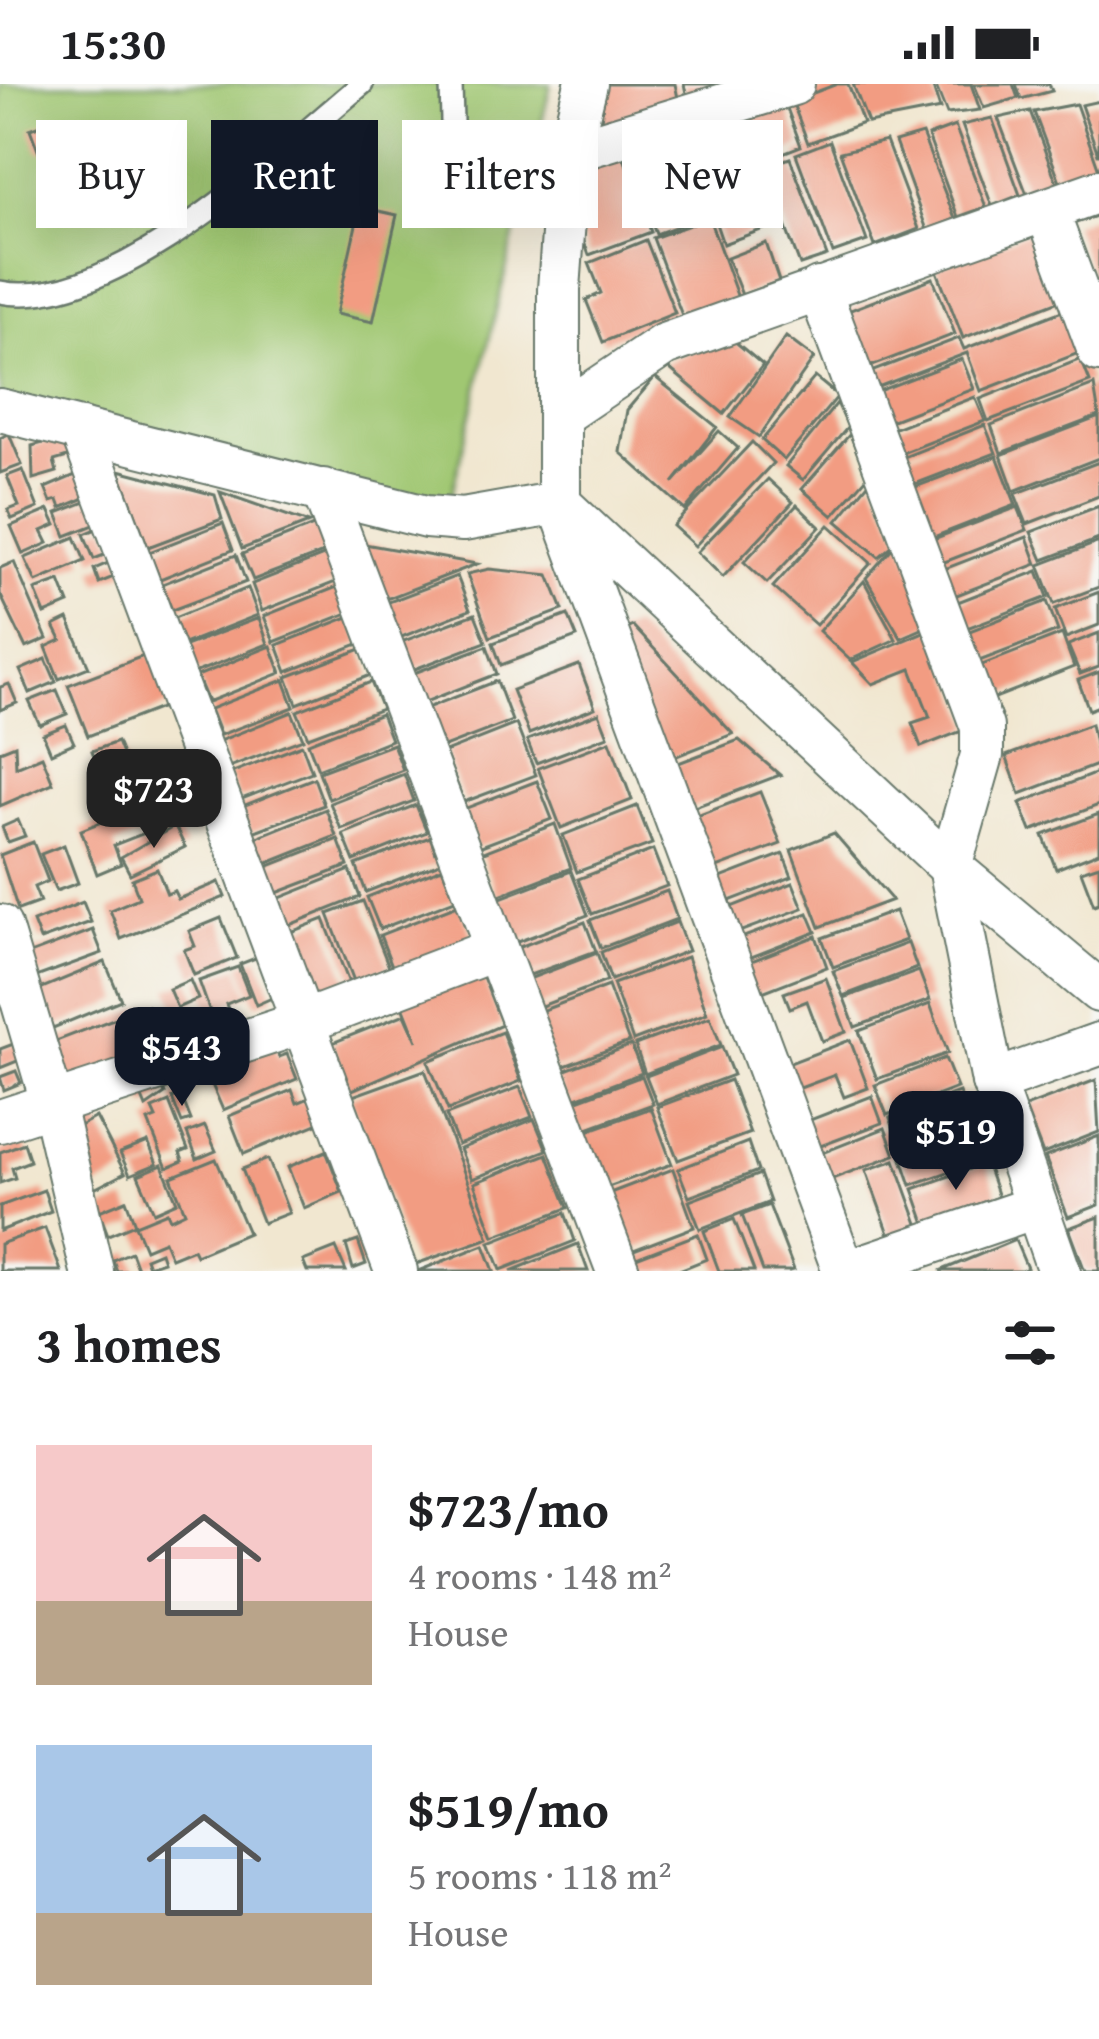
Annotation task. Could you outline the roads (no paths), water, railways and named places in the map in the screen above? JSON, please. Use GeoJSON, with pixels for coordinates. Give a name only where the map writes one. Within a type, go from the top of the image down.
{"type":"FeatureCollection","features":[{"type":"Feature","properties":{"kind":"street"},"geometry":{"type":"LineString","coordinates":[[577,120],[586,84]]}},
{"type":"Feature","properties":{"kind":"street"},"geometry":{"type":"LineString","coordinates":[[598,143],[793,84]]}},
{"type":"Feature","properties":{"kind":"street"},"geometry":{"type":"LineString","coordinates":[[563,413],[664,345],[1099,191]]}},
{"type":"Feature","properties":{"kind":"street"},"geometry":{"type":"LineString","coordinates":[[1046,212],[1099,351]]}},
{"type":"Feature","properties":{"kind":"street"},"geometry":{"type":"LineString","coordinates":[[563,228],[559,502],[846,1271],[1035,1207]]}},
{"type":"Feature","properties":{"kind":"street"},"geometry":{"type":"LineString","coordinates":[[819,290],[982,727],[982,755],[950,867],[993,1082],[1059,1271]]}},
{"type":"Feature","properties":{"kind":"street"},"geometry":{"type":"LineString","coordinates":[[0,410],[445,519],[559,502]]}},
{"type":"Feature","properties":{"kind":"street"},"geometry":{"type":"LineString","coordinates":[[81,430],[396,1271]]}},
{"type":"Feature","properties":{"kind":"street"},"geometry":{"type":"LineString","coordinates":[[323,490],[618,1271]]}},
{"type":"Feature","properties":{"kind":"street"},"geometry":{"type":"LineString","coordinates":[[559,502],[950,867],[1099,991]]}},
{"type":"Feature","properties":{"kind":"street"},"geometry":{"type":"LineString","coordinates":[[0,926],[53,1105],[92,1271]]}},
{"type":"Feature","properties":{"kind":"street"},"geometry":{"type":"LineString","coordinates":[[0,1121],[304,1022],[496,950]]}},
{"type":"Feature","properties":{"kind":"street"},"geometry":{"type":"LineString","coordinates":[[993,1082],[1099,1044]]}},
{"type":"Feature","properties":{"kind":"lane"},"geometry":{"type":"LineString","coordinates":[[0,292],[27,297],[97,277],[190,226],[362,84]]}},
{"type":"Feature","properties":{"kind":"lane"},"geometry":{"type":"LineString","coordinates":[[451,84],[452,120]]}}]}
